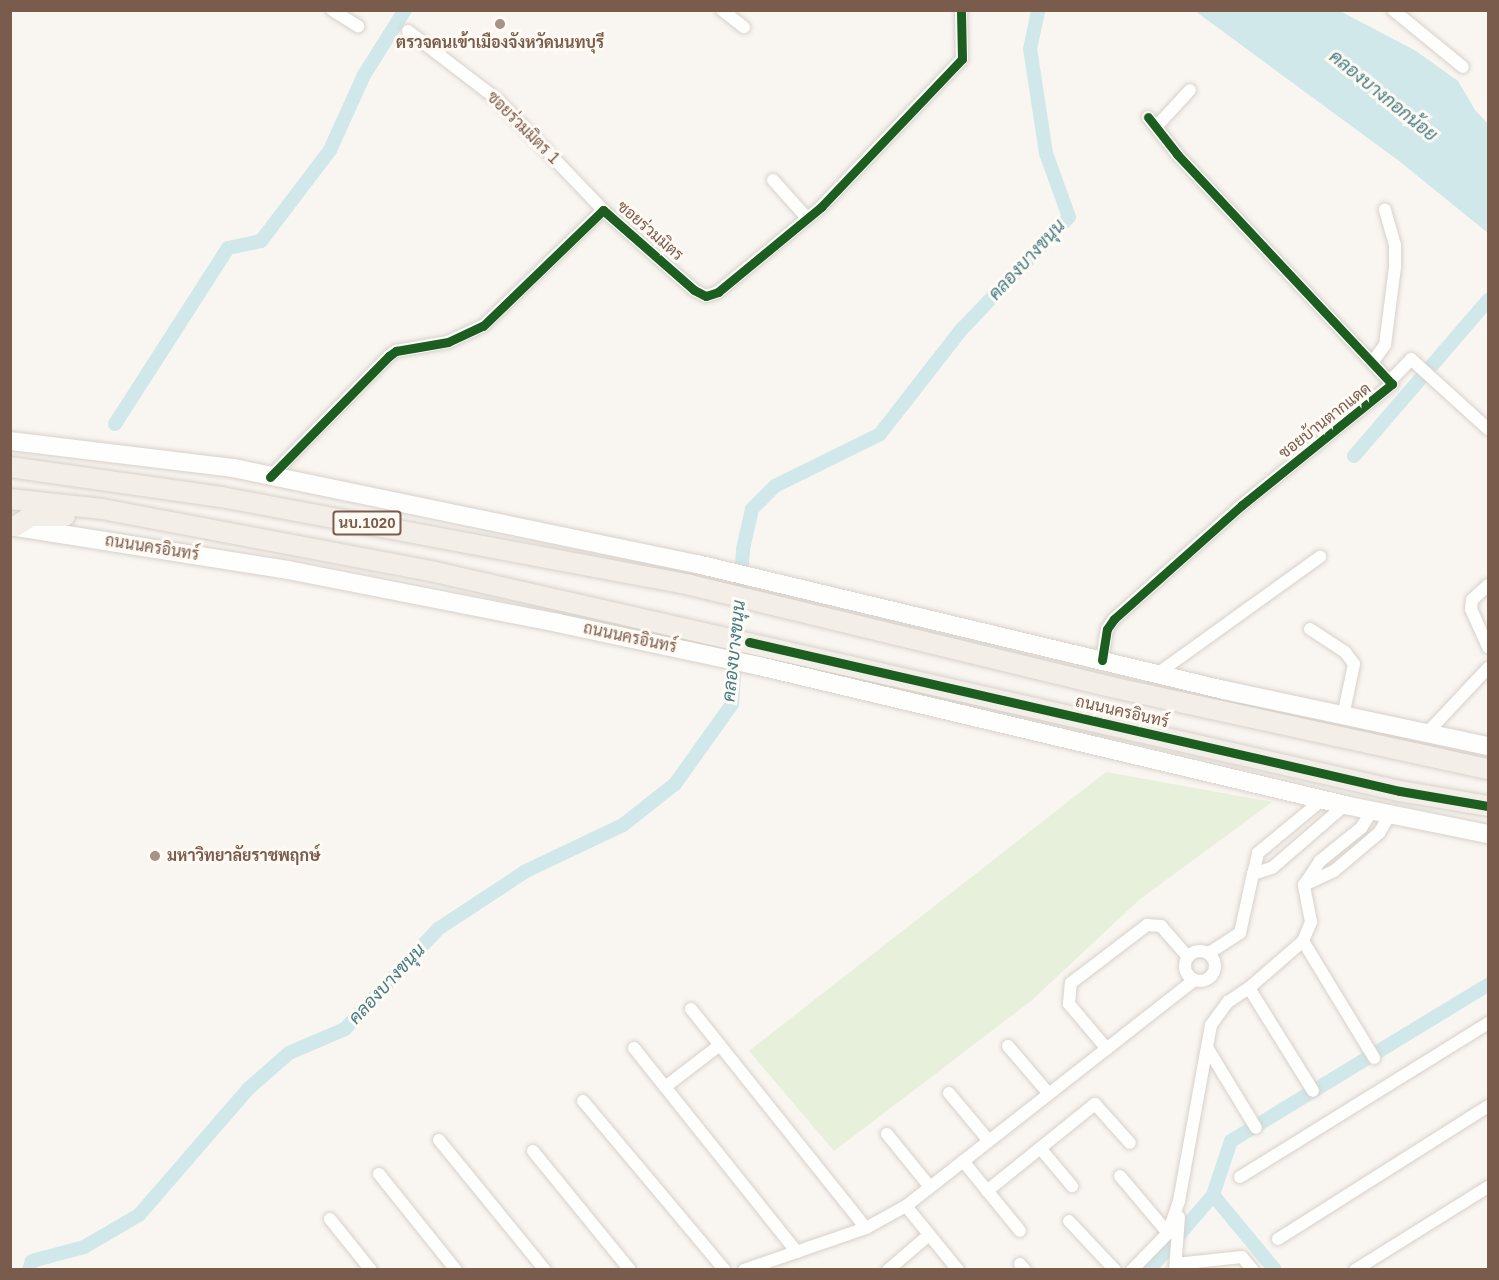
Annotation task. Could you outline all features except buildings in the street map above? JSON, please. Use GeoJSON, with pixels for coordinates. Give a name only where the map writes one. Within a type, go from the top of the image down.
{"type":"FeatureCollection","features":[{"type":"Feature","properties":{"kind":"main road","name":"นบ.1020"},"geometry":{"type":"LineString","coordinates":[[10,441],[233,468],[724,571],[1157,674],[1488,746]]}},
{"type":"Feature","properties":{"kind":"main road","name":"ถนนนครอินทร์"},"geometry":{"type":"LineString","coordinates":[[10,467],[286,508],[720,592],[1111,687],[1488,769]]}},
{"type":"Feature","properties":{"kind":"main road","name":"ถนนนครอินทร์"},"geometry":{"type":"LineString","coordinates":[[10,499],[102,509],[435,572],[1389,788],[1488,806]]}},
{"type":"Feature","properties":{"kind":"main road"},"geometry":{"type":"LineString","coordinates":[[13,526],[31,516],[90,516],[102,509]]}},
{"type":"Feature","properties":{"kind":"main road","name":"ถนนนครอินทร์"},"geometry":{"type":"LineString","coordinates":[[13,526],[288,570],[747,663],[1322,800],[1488,834]]}},
{"type":"Feature","properties":{"kind":"street"},"geometry":{"type":"LineString","coordinates":[[332,10],[358,26]]}},
{"type":"Feature","properties":{"kind":"street"},"geometry":{"type":"LineString","coordinates":[[722,10],[744,27]]}},
{"type":"Feature","properties":{"kind":"street","name":"ซอยร่วมมิตร"},"geometry":{"type":"LineString","coordinates":[[270,477],[389,356],[396,351],[448,342],[483,326],[603,210],[694,290],[706,296],[718,292],[807,218],[962,59],[961,10]]}},
{"type":"Feature","properties":{"kind":"street"},"geometry":{"type":"LineString","coordinates":[[1393,10],[1395,16],[1462,67]]}},
{"type":"Feature","properties":{"kind":"street","name":"ซอยร่วมมิตร 1"},"geometry":{"type":"LineString","coordinates":[[408,31],[498,100],[603,210]]}},
{"type":"Feature","properties":{"kind":"street"},"geometry":{"type":"LineString","coordinates":[[1156,128],[1190,90]]}},
{"type":"Feature","properties":{"kind":"street","name":"ซอยบ้านตากแดด"},"geometry":{"type":"LineString","coordinates":[[1102,660],[1107,629],[1114,619],[1242,505],[1390,389],[1391,380],[1176,154],[1148,117]]}},
{"type":"Feature","properties":{"kind":"street"},"geometry":{"type":"LineString","coordinates":[[773,180],[807,218]]}},
{"type":"Feature","properties":{"kind":"street"},"geometry":{"type":"LineString","coordinates":[[1374,360],[1385,345],[1395,267],[1395,245],[1385,209]]}},
{"type":"Feature","properties":{"kind":"street"},"geometry":{"type":"LineString","coordinates":[[1391,380],[1411,359],[1488,429]]}},
{"type":"Feature","properties":{"kind":"street"},"geometry":{"type":"LineString","coordinates":[[1157,674],[1320,557]]}},
{"type":"Feature","properties":{"kind":"street"},"geometry":{"type":"LineString","coordinates":[[1488,585],[1472,600],[1471,609],[1488,646]]}},
{"type":"Feature","properties":{"kind":"street"},"geometry":{"type":"LineString","coordinates":[[1310,629],[1345,652],[1354,664],[1343,716]]}},
{"type":"Feature","properties":{"kind":"street"},"geometry":{"type":"LineString","coordinates":[[1426,734],[1488,668]]}},
{"type":"Feature","properties":{"kind":"street"},"geometry":{"type":"LineString","coordinates":[[1194,980],[1185,970],[1188,956],[1195,951],[1209,953],[1240,933],[1258,853],[1322,800]]}},
{"type":"Feature","properties":{"kind":"street"},"geometry":{"type":"LineString","coordinates":[[1253,874],[1272,868],[1345,805]]}},
{"type":"Feature","properties":{"kind":"street"},"geometry":{"type":"LineString","coordinates":[[1304,885],[1334,871],[1378,833],[1381,813]]}},
{"type":"Feature","properties":{"kind":"street"},"geometry":{"type":"LineString","coordinates":[[1132,1269],[1168,1233],[1179,1201],[1211,1025],[1228,1002],[1249,988],[1303,940],[1311,922],[1304,885],[1320,861],[1381,813]]}},
{"type":"Feature","properties":{"kind":"street"},"geometry":{"type":"LineString","coordinates":[[1107,1048],[1070,1004],[1071,983],[1147,925],[1161,926],[1188,956]]}},
{"type":"Feature","properties":{"kind":"street"},"geometry":{"type":"LineString","coordinates":[[1303,940],[1374,1058]]}},
{"type":"Feature","properties":{"kind":"street"},"geometry":{"type":"LineString","coordinates":[[744,1269],[866,1228],[906,1206],[1194,980],[1212,975],[1215,961],[1209,953]]}},
{"type":"Feature","properties":{"kind":"street"},"geometry":{"type":"LineString","coordinates":[[1249,988],[1314,1091]]}},
{"type":"Feature","properties":{"kind":"street"},"geometry":{"type":"LineString","coordinates":[[691,1009],[866,1228]]}},
{"type":"Feature","properties":{"kind":"street"},"geometry":{"type":"LineString","coordinates":[[1240,1177],[1488,1023]]}},
{"type":"Feature","properties":{"kind":"street"},"geometry":{"type":"LineString","coordinates":[[665,1087],[720,1046]]}},
{"type":"Feature","properties":{"kind":"street"},"geometry":{"type":"LineString","coordinates":[[1008,1046],[1049,1094]]}},
{"type":"Feature","properties":{"kind":"street"},"geometry":{"type":"LineString","coordinates":[[634,1048],[796,1252]]}},
{"type":"Feature","properties":{"kind":"street"},"geometry":{"type":"LineString","coordinates":[[1208,1049],[1256,1128]]}},
{"type":"Feature","properties":{"kind":"street"},"geometry":{"type":"LineString","coordinates":[[949,1093],[989,1140]]}},
{"type":"Feature","properties":{"kind":"street"},"geometry":{"type":"LineString","coordinates":[[582,1101],[725,1269]]}},
{"type":"Feature","properties":{"kind":"street"},"geometry":{"type":"LineString","coordinates":[[987,1191],[1095,1104],[1130,1143]]}},
{"type":"Feature","properties":{"kind":"street"},"geometry":{"type":"LineString","coordinates":[[1278,1239],[1488,1106]]}},
{"type":"Feature","properties":{"kind":"street"},"geometry":{"type":"LineString","coordinates":[[887,1134],[930,1187]]}},
{"type":"Feature","properties":{"kind":"street"},"geometry":{"type":"LineString","coordinates":[[439,1140],[545,1269]]}},
{"type":"Feature","properties":{"kind":"street"},"geometry":{"type":"LineString","coordinates":[[1040,1148],[1072,1186]]}},
{"type":"Feature","properties":{"kind":"street"},"geometry":{"type":"LineString","coordinates":[[533,1151],[630,1269]]}},
{"type":"Feature","properties":{"kind":"street"},"geometry":{"type":"LineString","coordinates":[[963,1161],[1020,1231]]}},
{"type":"Feature","properties":{"kind":"street"},"geometry":{"type":"LineString","coordinates":[[379,1174],[456,1269]]}},
{"type":"Feature","properties":{"kind":"street"},"geometry":{"type":"LineString","coordinates":[[1120,1176],[1168,1233]]}},
{"type":"Feature","properties":{"kind":"street"},"geometry":{"type":"LineString","coordinates":[[1355,1269],[1488,1187]]}},
{"type":"Feature","properties":{"kind":"street"},"geometry":{"type":"LineString","coordinates":[[1179,1201],[1176,1267],[1242,1257],[1252,1269]]}},
{"type":"Feature","properties":{"kind":"street"},"geometry":{"type":"LineString","coordinates":[[906,1206],[958,1269]]}},
{"type":"Feature","properties":{"kind":"street"},"geometry":{"type":"LineString","coordinates":[[330,1219],[371,1269]]}},
{"type":"Feature","properties":{"kind":"street"},"geometry":{"type":"LineString","coordinates":[[1069,1221],[1115,1269]]}},
{"type":"Feature","properties":{"kind":"street"},"geometry":{"type":"LineString","coordinates":[[889,1269],[929,1235]]}},
{"type":"Feature","properties":{"kind":"green space"},"geometry":{"type":"Polygon","coordinates":[[[1106,772],[1272,802],[1139,900],[1031,1001],[834,1151],[749,1051],[1106,772]]]}},
{"type":"Feature","properties":{"kind":"water","name":"คลองบางกอกน้อย"},"geometry":{"type":"Polygon","coordinates":[[[1195,11],[1340,11],[1416,51],[1458,81],[1475,110],[1488,124],[1488,233],[1399,161],[1195,11]]]}},
{"type":"Feature","properties":{"kind":"waterway"},"geometry":{"type":"LineString","coordinates":[[115,424],[228,248],[261,241],[330,150],[364,75],[405,10]]}},
{"type":"Feature","properties":{"kind":"waterway","name":"คลองบางขนุน"},"geometry":{"type":"LineString","coordinates":[[29,1270],[32,1261],[84,1247],[139,1215],[248,1089],[289,1053],[345,1029],[438,929],[526,871],[623,825],[675,784],[732,704],[743,549],[752,509],[775,486],[880,434],[961,330],[1069,217],[1046,153],[1030,49],[1038,10]]}},
{"type":"Feature","properties":{"kind":"waterway"},"geometry":{"type":"LineString","coordinates":[[1354,456],[1488,300]]}},
{"type":"Feature","properties":{"kind":"waterway"},"geometry":{"type":"LineString","coordinates":[[1149,1270],[1213,1195],[1231,1141],[1488,985]]}},
{"type":"Feature","properties":{"kind":"waterway"},"geometry":{"type":"LineString","coordinates":[[1213,1195],[1275,1270]]}},
{"type":"Feature","properties":{"kind":"cycle path"},"geometry":{"type":"LineString","coordinates":[[270,477],[389,356],[396,351],[448,342],[483,326],[603,210],[694,290],[706,296],[718,292],[821,207],[962,59],[961,10]]}},
{"type":"Feature","properties":{"kind":"cycle path"},"geometry":{"type":"LineString","coordinates":[[1102,660],[1107,629],[1114,619],[1242,505],[1392,384],[1177,154],[1148,117]]}},
{"type":"Feature","properties":{"kind":"cycle path"},"geometry":{"type":"LineString","coordinates":[[749,642],[1400,791],[1488,806]]}},
{"type":"Feature","properties":{"kind":"place","name":"ตรวจคนเข้าเมืองจังหวัดนนทบุรี"},"geometry":{"type":"Point","coordinates":[500,24]}},
{"type":"Feature","properties":{"kind":"place","name":"มหาวิทยาลัยราชพฤกษ์"},"geometry":{"type":"Point","coordinates":[155,856]}}]}
